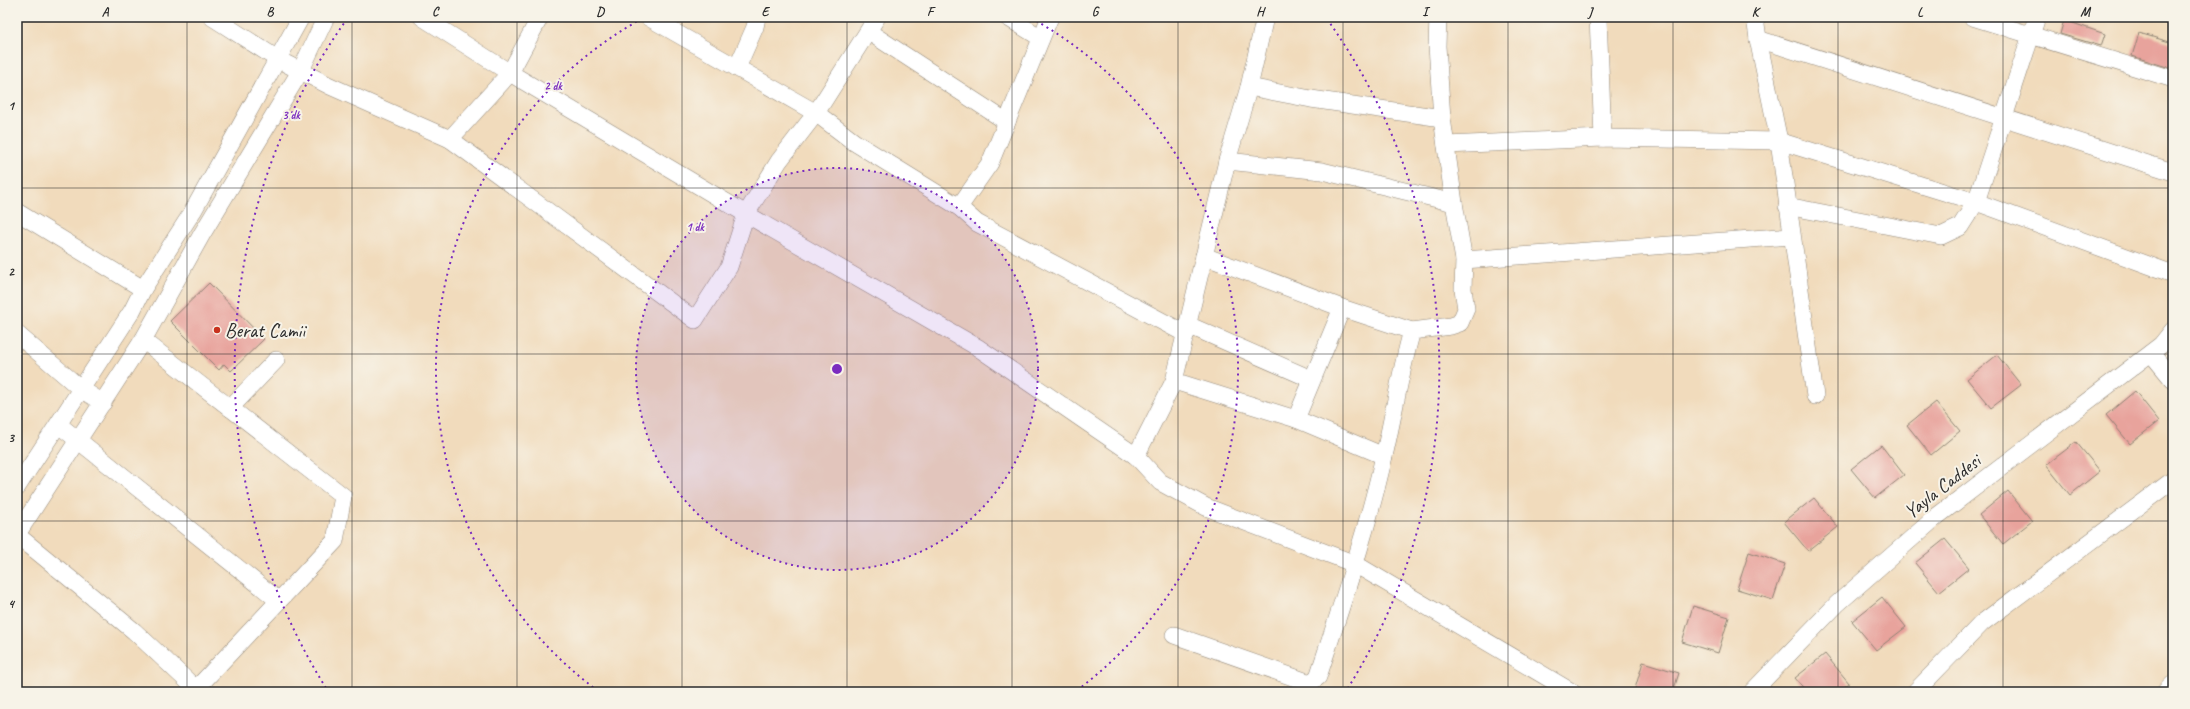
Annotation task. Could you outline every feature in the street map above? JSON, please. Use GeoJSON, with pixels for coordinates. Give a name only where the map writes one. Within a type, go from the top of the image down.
{"type":"FeatureCollection","features":[{"type":"Feature","properties":{"kind":"street"},"geometry":{"type":"LineString","coordinates":[[212,17],[279,60],[330,86],[450,139],[695,320],[729,267],[746,214],[779,161],[816,113],[869,32],[877,17]]}},
{"type":"Feature","properties":{"kind":"street"},"geometry":{"type":"LineString","coordinates":[[17,488],[132,311],[144,289],[193,211],[279,60],[301,17]]}},
{"type":"Feature","properties":{"kind":"street"},"geometry":{"type":"LineString","coordinates":[[142,340],[343,496],[335,541],[196,689],[134,631],[17,535],[79,441],[142,340],[202,234],[301,70],[326,17]]}},
{"type":"Feature","properties":{"kind":"street"},"geometry":{"type":"LineString","coordinates":[[422,17],[510,73],[746,214],[977,347],[1136,456],[1160,482],[1206,506],[1355,564],[1572,692]]}},
{"type":"Feature","properties":{"kind":"street"},"geometry":{"type":"LineString","coordinates":[[450,139],[510,73],[540,17]]}},
{"type":"Feature","properties":{"kind":"street"},"geometry":{"type":"LineString","coordinates":[[648,17],[816,113],[854,142],[959,207],[977,223],[1187,329],[1311,379]]}},
{"type":"Feature","properties":{"kind":"street"},"geometry":{"type":"LineString","coordinates":[[737,68],[755,27],[757,17]]}},
{"type":"Feature","properties":{"kind":"street"},"geometry":{"type":"LineString","coordinates":[[1007,17],[1041,38]]}},
{"type":"Feature","properties":{"kind":"street"},"geometry":{"type":"LineString","coordinates":[[959,207],[990,163],[1050,17]]}},
{"type":"Feature","properties":{"kind":"street"},"geometry":{"type":"LineString","coordinates":[[1136,456],[1174,381],[1227,161],[1249,87],[1265,17]]}},
{"type":"Feature","properties":{"kind":"street"},"geometry":{"type":"LineString","coordinates":[[1204,256],[1342,308],[1412,331],[1451,326],[1460,323],[1466,309],[1463,289],[1464,260],[1442,118],[1437,46],[1438,17]]}},
{"type":"Feature","properties":{"kind":"street"},"geometry":{"type":"LineString","coordinates":[[1598,17],[1603,138]]}},
{"type":"Feature","properties":{"kind":"street"},"geometry":{"type":"LineString","coordinates":[[1756,17],[1758,39],[1779,140],[1791,236],[1815,396]]}},
{"type":"Feature","properties":{"kind":"street"},"geometry":{"type":"LineString","coordinates":[[1972,17],[2173,79]]}},
{"type":"Feature","properties":{"kind":"street"},"geometry":{"type":"LineString","coordinates":[[1787,206],[1941,236],[1960,227],[1976,202],[2032,36],[2037,17]]}},
{"type":"Feature","properties":{"kind":"street"},"geometry":{"type":"LineString","coordinates":[[869,32],[1007,122]]}},
{"type":"Feature","properties":{"kind":"street"},"geometry":{"type":"LineString","coordinates":[[1758,39],[2173,172]]}},
{"type":"Feature","properties":{"kind":"street"},"geometry":{"type":"LineString","coordinates":[[1249,87],[1311,99],[1442,118]]}},
{"type":"Feature","properties":{"kind":"street"},"geometry":{"type":"LineString","coordinates":[[1446,145],[1603,138],[1779,140],[1976,202],[2173,274]]}},
{"type":"Feature","properties":{"kind":"street"},"geometry":{"type":"LineString","coordinates":[[1227,161],[1322,171],[1454,203]]}},
{"type":"Feature","properties":{"kind":"street"},"geometry":{"type":"LineString","coordinates":[[17,212],[144,289]]}},
{"type":"Feature","properties":{"kind":"street"},"geometry":{"type":"LineString","coordinates":[[1464,260],[1791,236]]}},
{"type":"Feature","properties":{"kind":"street"},"geometry":{"type":"LineString","coordinates":[[1296,419],[1311,379],[1342,308]]}},
{"type":"Feature","properties":{"kind":"street","name":"Yayla Caddesi"},"geometry":{"type":"LineString","coordinates":[[1752,692],[1837,604],[1936,518],[2151,353],[2161,345],[2173,330]]}},
{"type":"Feature","properties":{"kind":"street"},"geometry":{"type":"LineString","coordinates":[[1174,635],[1307,687],[1318,677],[1355,564],[1384,456],[1403,363],[1412,331]]}},
{"type":"Feature","properties":{"kind":"street"},"geometry":{"type":"LineString","coordinates":[[18,337],[81,388],[103,403]]}},
{"type":"Feature","properties":{"kind":"street"},"geometry":{"type":"LineString","coordinates":[[2151,353],[2173,380]]}},
{"type":"Feature","properties":{"kind":"street"},"geometry":{"type":"LineString","coordinates":[[230,408],[276,360]]}},
{"type":"Feature","properties":{"kind":"street"},"geometry":{"type":"LineString","coordinates":[[1174,381],[1296,419],[1384,456]]}},
{"type":"Feature","properties":{"kind":"street"},"geometry":{"type":"LineString","coordinates":[[59,425],[278,600]]}},
{"type":"Feature","properties":{"kind":"street"},"geometry":{"type":"LineString","coordinates":[[1915,692],[1982,623],[2173,480]]}},
{"type":"Feature","properties":{"kind":"street"},"geometry":{"type":"LineString","coordinates":[[2165,692],[2173,684]]}},
{"type":"Feature","properties":{"kind":"building"},"geometry":{"type":"Polygon","coordinates":[[[2064,20],[2105,34],[2101,46],[2060,34],[2064,20]]]}},
{"type":"Feature","properties":{"kind":"building"},"geometry":{"type":"Polygon","coordinates":[[[2139,33],[2173,43],[2173,69],[2132,56],[2139,33]]]}},
{"type":"Feature","properties":{"kind":"building","name":"Berat Camii"},"geometry":{"type":"Polygon","coordinates":[[[209,283],[264,339],[231,371],[224,364],[219,370],[170,321],[209,283]]]}},
{"type":"Feature","properties":{"kind":"building"},"geometry":{"type":"Polygon","coordinates":[[[1997,355],[2021,385],[1991,408],[1967,379],[1997,355]]]}},
{"type":"Feature","properties":{"kind":"building"},"geometry":{"type":"Polygon","coordinates":[[[2135,391],[2159,421],[2130,444],[2106,415],[2135,391]]]}},
{"type":"Feature","properties":{"kind":"building"},"geometry":{"type":"Polygon","coordinates":[[[1936,402],[1960,431],[1931,455],[1907,425],[1936,402]]]}},
{"type":"Feature","properties":{"kind":"building"},"geometry":{"type":"Polygon","coordinates":[[[2076,442],[2100,471],[2070,495],[2046,465],[2076,442]]]}},
{"type":"Feature","properties":{"kind":"building"},"geometry":{"type":"Polygon","coordinates":[[[1881,445],[1904,475],[1875,498],[1851,469],[1881,445]]]}},
{"type":"Feature","properties":{"kind":"building"},"geometry":{"type":"Polygon","coordinates":[[[2008,491],[2032,521],[2003,544],[1979,515],[2008,491]]]}},
{"type":"Feature","properties":{"kind":"building"},"geometry":{"type":"Polygon","coordinates":[[[1814,498],[1838,527],[1808,551],[1784,522],[1814,498]]]}},
{"type":"Feature","properties":{"kind":"building"},"geometry":{"type":"Polygon","coordinates":[[[1945,539],[1969,568],[1939,592],[1915,563],[1945,539]]]}},
{"type":"Feature","properties":{"kind":"building"},"geometry":{"type":"Polygon","coordinates":[[[1749,552],[1785,564],[1773,600],[1737,589],[1749,552]]]}},
{"type":"Feature","properties":{"kind":"building"},"geometry":{"type":"Polygon","coordinates":[[[1882,597],[1906,627],[1876,650],[1852,621],[1882,597]]]}},
{"type":"Feature","properties":{"kind":"building"},"geometry":{"type":"Polygon","coordinates":[[[1693,606],[1729,617],[1718,653],[1682,642],[1693,606]]]}},
{"type":"Feature","properties":{"kind":"building"},"geometry":{"type":"Polygon","coordinates":[[[1825,654],[1849,683],[1838,692],[1807,692],[1795,678],[1825,654]]]}},
{"type":"Feature","properties":{"kind":"building"},"geometry":{"type":"Polygon","coordinates":[[[1643,662],[1679,673],[1673,692],[1634,692],[1643,662]]]}},
{"type":"Feature","properties":{"kind":"place","name":"Berat Camii"},"geometry":{"type":"Point","coordinates":[217,330]}}]}
